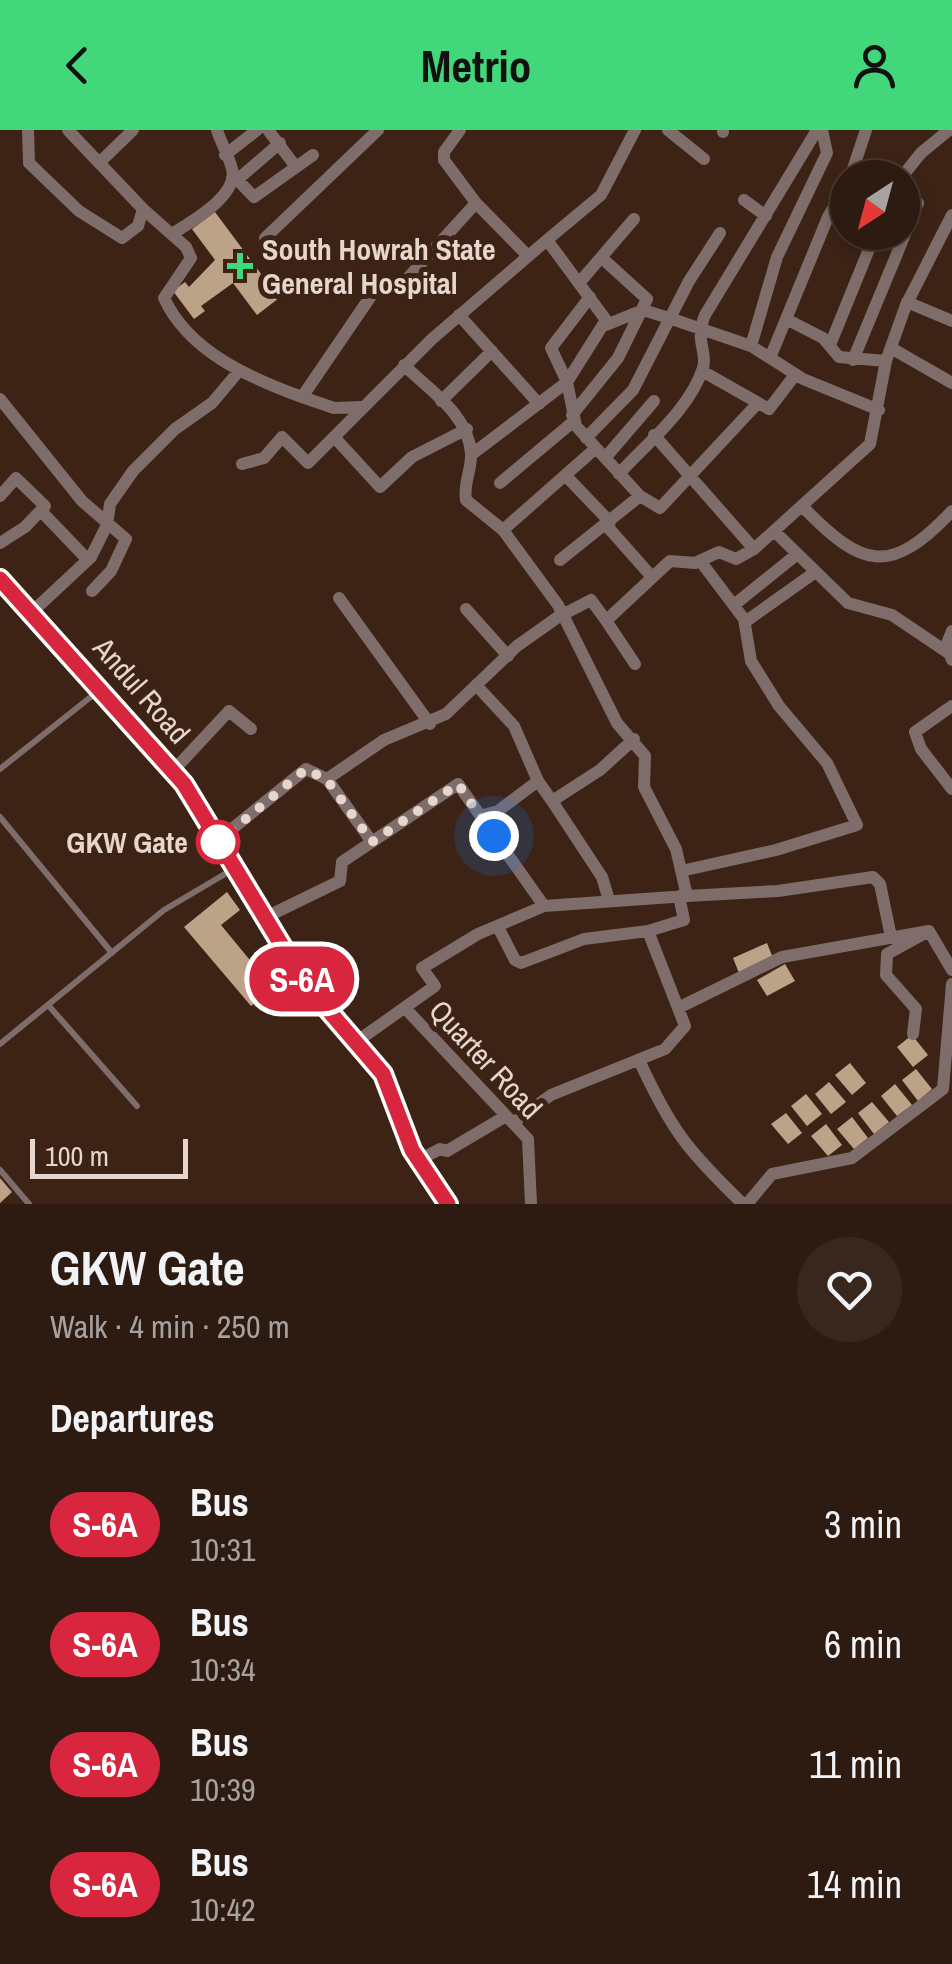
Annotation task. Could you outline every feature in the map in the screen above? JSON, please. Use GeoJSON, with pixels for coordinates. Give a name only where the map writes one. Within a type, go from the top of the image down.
{"type":"FeatureCollection","features":[{"type":"Feature","properties":{"kind":"main road","name":"Andul Road"},"geometry":{"type":"LineString","coordinates":[[0,579],[173,772],[304,982],[383,1074],[418,1160],[448,1204]]}},
{"type":"Feature","properties":{"kind":"street"},"geometry":{"type":"LineString","coordinates":[[28,130],[29,163],[79,211],[122,238],[138,226],[143,209]]}},
{"type":"Feature","properties":{"kind":"street"},"geometry":{"type":"LineString","coordinates":[[68,130],[191,258],[188,269],[164,298],[170,310],[208,350],[239,371],[302,398],[334,408],[361,408]]}},
{"type":"Feature","properties":{"kind":"street"},"geometry":{"type":"LineString","coordinates":[[99,163],[133,130]]}},
{"type":"Feature","properties":{"kind":"street"},"geometry":{"type":"LineString","coordinates":[[217,130],[235,178],[254,197],[312,155]]}},
{"type":"Feature","properties":{"kind":"street"},"geometry":{"type":"LineString","coordinates":[[225,155],[257,130]]}},
{"type":"Feature","properties":{"kind":"street"},"geometry":{"type":"LineString","coordinates":[[268,130],[296,167]]}},
{"type":"Feature","properties":{"kind":"street"},"geometry":{"type":"LineString","coordinates":[[265,238],[378,130]]}},
{"type":"Feature","properties":{"kind":"street"},"geometry":{"type":"LineString","coordinates":[[460,130],[443,156],[476,202],[528,256]]}},
{"type":"Feature","properties":{"kind":"street"},"geometry":{"type":"LineString","coordinates":[[242,464],[264,458],[282,438],[308,462],[404,365],[601,194],[634,130]]}},
{"type":"Feature","properties":{"kind":"street"},"geometry":{"type":"LineString","coordinates":[[668,130],[704,159]]}},
{"type":"Feature","properties":{"kind":"street"},"geometry":{"type":"LineString","coordinates":[[619,474],[687,398],[702,372],[700,328],[820,130]]}},
{"type":"Feature","properties":{"kind":"street"},"geometry":{"type":"LineString","coordinates":[[752,346],[777,257],[827,153],[820,130]]}},
{"type":"Feature","properties":{"kind":"street"},"geometry":{"type":"LineString","coordinates":[[856,160],[866,130]]}},
{"type":"Feature","properties":{"kind":"street"},"geometry":{"type":"LineString","coordinates":[[915,160],[949,130]]}},
{"type":"Feature","properties":{"kind":"street"},"geometry":{"type":"LineString","coordinates":[[172,234],[214,204],[235,178],[280,143]]}},
{"type":"Feature","properties":{"kind":"street"},"geometry":{"type":"LineString","coordinates":[[744,200],[766,216]]}},
{"type":"Feature","properties":{"kind":"street"},"geometry":{"type":"LineString","coordinates":[[302,398],[373,293],[400,285],[476,202]]}},
{"type":"Feature","properties":{"kind":"street"},"geometry":{"type":"LineString","coordinates":[[770,358],[830,213]]}},
{"type":"Feature","properties":{"kind":"street"},"geometry":{"type":"LineString","coordinates":[[605,619],[675,558],[701,562],[718,552],[740,559],[863,454],[879,410],[889,355],[907,302],[952,215]]}},
{"type":"Feature","properties":{"kind":"street"},"geometry":{"type":"LineString","coordinates":[[579,282],[634,219]]}},
{"type":"Feature","properties":{"kind":"street"},"geometry":{"type":"LineString","coordinates":[[595,448],[633,390],[669,318],[720,233]]}},
{"type":"Feature","properties":{"kind":"street"},"geometry":{"type":"LineString","coordinates":[[547,240],[606,325]]}},
{"type":"Feature","properties":{"kind":"street"},"geometry":{"type":"LineString","coordinates":[[830,345],[869,250]]}},
{"type":"Feature","properties":{"kind":"street"},"geometry":{"type":"LineString","coordinates":[[853,360],[899,250]]}},
{"type":"Feature","properties":{"kind":"street"},"geometry":{"type":"LineString","coordinates":[[500,483],[573,418],[618,358],[643,310],[646,294],[602,258]]}},
{"type":"Feature","properties":{"kind":"street"},"geometry":{"type":"LineString","coordinates":[[590,297],[551,348],[567,382],[573,418],[640,496],[660,508],[756,404]]}},
{"type":"Feature","properties":{"kind":"street"},"geometry":{"type":"LineString","coordinates":[[907,302],[952,321]]}},
{"type":"Feature","properties":{"kind":"street"},"geometry":{"type":"LineString","coordinates":[[471,455],[567,382],[606,325],[643,310],[752,346],[795,375],[879,410]]}},
{"type":"Feature","properties":{"kind":"street"},"geometry":{"type":"LineString","coordinates":[[459,315],[539,404]]}},
{"type":"Feature","properties":{"kind":"street"},"geometry":{"type":"LineString","coordinates":[[786,319],[830,345],[834,355],[853,360],[889,355],[952,382]]}},
{"type":"Feature","properties":{"kind":"street"},"geometry":{"type":"LineString","coordinates":[[441,401],[492,351]]}},
{"type":"Feature","properties":{"kind":"street"},"geometry":{"type":"LineString","coordinates":[[404,365],[467,429],[471,455],[464,487],[466,500],[503,530],[558,605],[598,677],[617,723],[645,756],[644,787],[676,849],[680,871],[684,920],[648,931],[584,938],[522,963],[515,960],[498,928]]}},
{"type":"Feature","properties":{"kind":"street"},"geometry":{"type":"LineString","coordinates":[[32,612],[88,560],[107,525],[110,504],[133,471],[175,428],[212,403],[239,371]]}},
{"type":"Feature","properties":{"kind":"street"},"geometry":{"type":"LineString","coordinates":[[702,372],[756,404],[774,407],[795,375]]}},
{"type":"Feature","properties":{"kind":"street"},"geometry":{"type":"LineString","coordinates":[[0,398],[107,525],[126,538],[124,550],[92,591]]}},
{"type":"Feature","properties":{"kind":"street"},"geometry":{"type":"LineString","coordinates":[[503,530],[654,401]]}},
{"type":"Feature","properties":{"kind":"street"},"geometry":{"type":"LineString","coordinates":[[334,438],[380,487],[412,457],[467,429]]}},
{"type":"Feature","properties":{"kind":"street"},"geometry":{"type":"LineString","coordinates":[[654,436],[754,549]]}},
{"type":"Feature","properties":{"kind":"street"},"geometry":{"type":"LineString","coordinates":[[566,476],[652,577]]}},
{"type":"Feature","properties":{"kind":"street"},"geometry":{"type":"LineString","coordinates":[[0,496],[16,478],[45,506],[0,543]]}},
{"type":"Feature","properties":{"kind":"street"},"geometry":{"type":"LineString","coordinates":[[560,560],[640,496]]}},
{"type":"Feature","properties":{"kind":"street"},"geometry":{"type":"LineString","coordinates":[[802,506],[849,548],[893,556],[924,540],[952,511]]}},
{"type":"Feature","properties":{"kind":"street"},"geometry":{"type":"LineString","coordinates":[[41,511],[88,560]]}},
{"type":"Feature","properties":{"kind":"street"},"geometry":{"type":"LineString","coordinates":[[774,532],[848,603],[892,615],[950,656]]}},
{"type":"Feature","properties":{"kind":"street"},"geometry":{"type":"LineString","coordinates":[[734,605],[796,555]]}},
{"type":"Feature","properties":{"kind":"street"},"geometry":{"type":"LineString","coordinates":[[680,871],[776,850],[857,825],[827,763],[779,706],[751,662],[745,622],[701,562]]}},
{"type":"Feature","properties":{"kind":"street"},"geometry":{"type":"LineString","coordinates":[[745,622],[814,573]]}},
{"type":"Feature","properties":{"kind":"street"},"geometry":{"type":"LineString","coordinates":[[338,598],[430,724]]}},
{"type":"Feature","properties":{"kind":"street"},"geometry":{"type":"LineString","coordinates":[[327,780],[398,732],[430,724],[561,615],[591,600],[635,664]]}},
{"type":"Feature","properties":{"kind":"street"},"geometry":{"type":"LineString","coordinates":[[466,609],[508,656]]}},
{"type":"Feature","properties":{"kind":"street"},"geometry":{"type":"LineString","coordinates":[[950,656],[952,631]]}},
{"type":"Feature","properties":{"kind":"street"},"geometry":{"type":"LineString","coordinates":[[476,685],[514,726],[538,781],[602,876],[609,900]]}},
{"type":"Feature","properties":{"kind":"street"},"geometry":{"type":"LineString","coordinates":[[952,706],[916,732],[921,749],[952,789]]}},
{"type":"Feature","properties":{"kind":"street"},"geometry":{"type":"LineString","coordinates":[[173,772],[229,711],[251,729]]}},
{"type":"Feature","properties":{"kind":"street"},"geometry":{"type":"LineString","coordinates":[[552,801],[600,770],[634,739]]}},
{"type":"Feature","properties":{"kind":"street"},"geometry":{"type":"LineString","coordinates":[[217,841],[306,769],[327,780],[372,842]]}},
{"type":"Feature","properties":{"kind":"street"},"geometry":{"type":"LineString","coordinates":[[480,816],[498,812],[538,781]]}},
{"type":"Feature","properties":{"kind":"street"},"geometry":{"type":"LineString","coordinates":[[264,918],[340,881],[342,862],[458,784],[544,906]]}},
{"type":"Feature","properties":{"kind":"street"},"geometry":{"type":"LineString","coordinates":[[356,1042],[435,986],[422,968],[478,934],[544,906],[778,891],[874,877],[880,884],[891,937]]}},
{"type":"Feature","properties":{"kind":"street"},"geometry":{"type":"LineString","coordinates":[[418,1160],[440,1149],[447,1151],[551,1095],[665,1049],[685,1026],[648,931]]}},
{"type":"Feature","properties":{"kind":"street"},"geometry":{"type":"LineString","coordinates":[[678,1008],[782,956],[929,931]]}},
{"type":"Feature","properties":{"kind":"street"},"geometry":{"type":"LineString","coordinates":[[929,931],[952,970]]}},
{"type":"Feature","properties":{"kind":"street"},"geometry":{"type":"LineString","coordinates":[[914,1034],[916,1009],[886,975],[887,954],[929,931]]}},
{"type":"Feature","properties":{"kind":"street"},"geometry":{"type":"LineString","coordinates":[[640,1060],[668,1124],[693,1156],[745,1204],[772,1174],[852,1158],[948,1093],[952,984]]}},
{"type":"Feature","properties":{"kind":"street","name":"Quarter Road"},"geometry":{"type":"LineString","coordinates":[[404,1008],[528,1139],[531,1204]]}},
{"type":"Feature","properties":{"kind":"lane"},"geometry":{"type":"LineString","coordinates":[[0,769],[101,688]]}},
{"type":"Feature","properties":{"kind":"lane"},"geometry":{"type":"LineString","coordinates":[[0,817],[112,954]]}},
{"type":"Feature","properties":{"kind":"lane"},"geometry":{"type":"LineString","coordinates":[[0,1044],[164,910],[234,869]]}},
{"type":"Feature","properties":{"kind":"lane"},"geometry":{"type":"LineString","coordinates":[[49,1006],[137,1106]]}},
{"type":"Feature","properties":{"kind":"lane"},"geometry":{"type":"LineString","coordinates":[[0,1170],[30,1204]]}},
{"type":"Feature","properties":{"kind":"building"},"geometry":{"type":"Polygon","coordinates":[[[215,212],[279,298],[257,315],[233,283],[201,306],[205,311],[194,319],[173,291],[185,282],[189,287],[215,260],[192,229],[215,212]]]}},
{"type":"Feature","properties":{"kind":"building"},"geometry":{"type":"Polygon","coordinates":[[[227,892],[240,910],[221,925],[258,970],[273,957],[288,976],[251,1006],[184,927],[227,892]]]}},
{"type":"Feature","properties":{"kind":"building"},"geometry":{"type":"Polygon","coordinates":[[[767,943],[773,958],[739,973],[733,958],[767,943]]]}},
{"type":"Feature","properties":{"kind":"building"},"geometry":{"type":"Polygon","coordinates":[[[785,964],[795,981],[767,996],[757,980],[785,964]]]}},
{"type":"Feature","properties":{"kind":"building"},"geometry":{"type":"Polygon","coordinates":[[[912,1035],[928,1055],[913,1067],[897,1047],[912,1035]]]}},
{"type":"Feature","properties":{"kind":"building"},"geometry":{"type":"Polygon","coordinates":[[[850,1063],[866,1083],[852,1095],[835,1075],[850,1063]]]}},
{"type":"Feature","properties":{"kind":"building"},"geometry":{"type":"Polygon","coordinates":[[[916,1069],[932,1089],[918,1101],[902,1080],[916,1069]]]}},
{"type":"Feature","properties":{"kind":"building"},"geometry":{"type":"Polygon","coordinates":[[[829,1082],[846,1102],[831,1114],[815,1094],[829,1082]]]}},
{"type":"Feature","properties":{"kind":"building"},"geometry":{"type":"Polygon","coordinates":[[[895,1084],[912,1105],[897,1116],[881,1096],[895,1084]]]}},
{"type":"Feature","properties":{"kind":"building"},"geometry":{"type":"Polygon","coordinates":[[[806,1094],[822,1114],[807,1126],[791,1106],[806,1094]]]}},
{"type":"Feature","properties":{"kind":"building"},"geometry":{"type":"Polygon","coordinates":[[[872,1102],[889,1122],[874,1134],[858,1113],[872,1102]]]}},
{"type":"Feature","properties":{"kind":"building"},"geometry":{"type":"Polygon","coordinates":[[[786,1113],[802,1133],[788,1144],[771,1124],[786,1113]]]}},
{"type":"Feature","properties":{"kind":"building"},"geometry":{"type":"Polygon","coordinates":[[[852,1117],[868,1138],[854,1149],[837,1129],[852,1117]]]}},
{"type":"Feature","properties":{"kind":"building"},"geometry":{"type":"Polygon","coordinates":[[[826,1124],[842,1145],[828,1156],[811,1136],[826,1124]]]}},
{"type":"Feature","properties":{"kind":"building"},"geometry":{"type":"Polygon","coordinates":[[[0,1178],[12,1192],[0,1203],[0,1178]]]}},
{"type":"Feature","properties":{"kind":"bus line","name":"S-6A"},"geometry":{"type":"LineString","coordinates":[[0,579],[68,650],[184,784],[304,982],[383,1074],[412,1150],[448,1204]]}},
{"type":"Feature","properties":{"kind":"place","name":"South Howrah State General Hospital"},"geometry":{"type":"Point","coordinates":[240,266]}},
{"type":"Feature","properties":{"kind":"place","name":"GKW Gate"},"geometry":{"type":"Point","coordinates":[218,842]}},
{"type":"Feature","properties":{"kind":"route"},"geometry":{"type":"LineString","coordinates":[[218,842],[306,769],[327,780],[372,842],[458,784],[494,836]]}}]}
